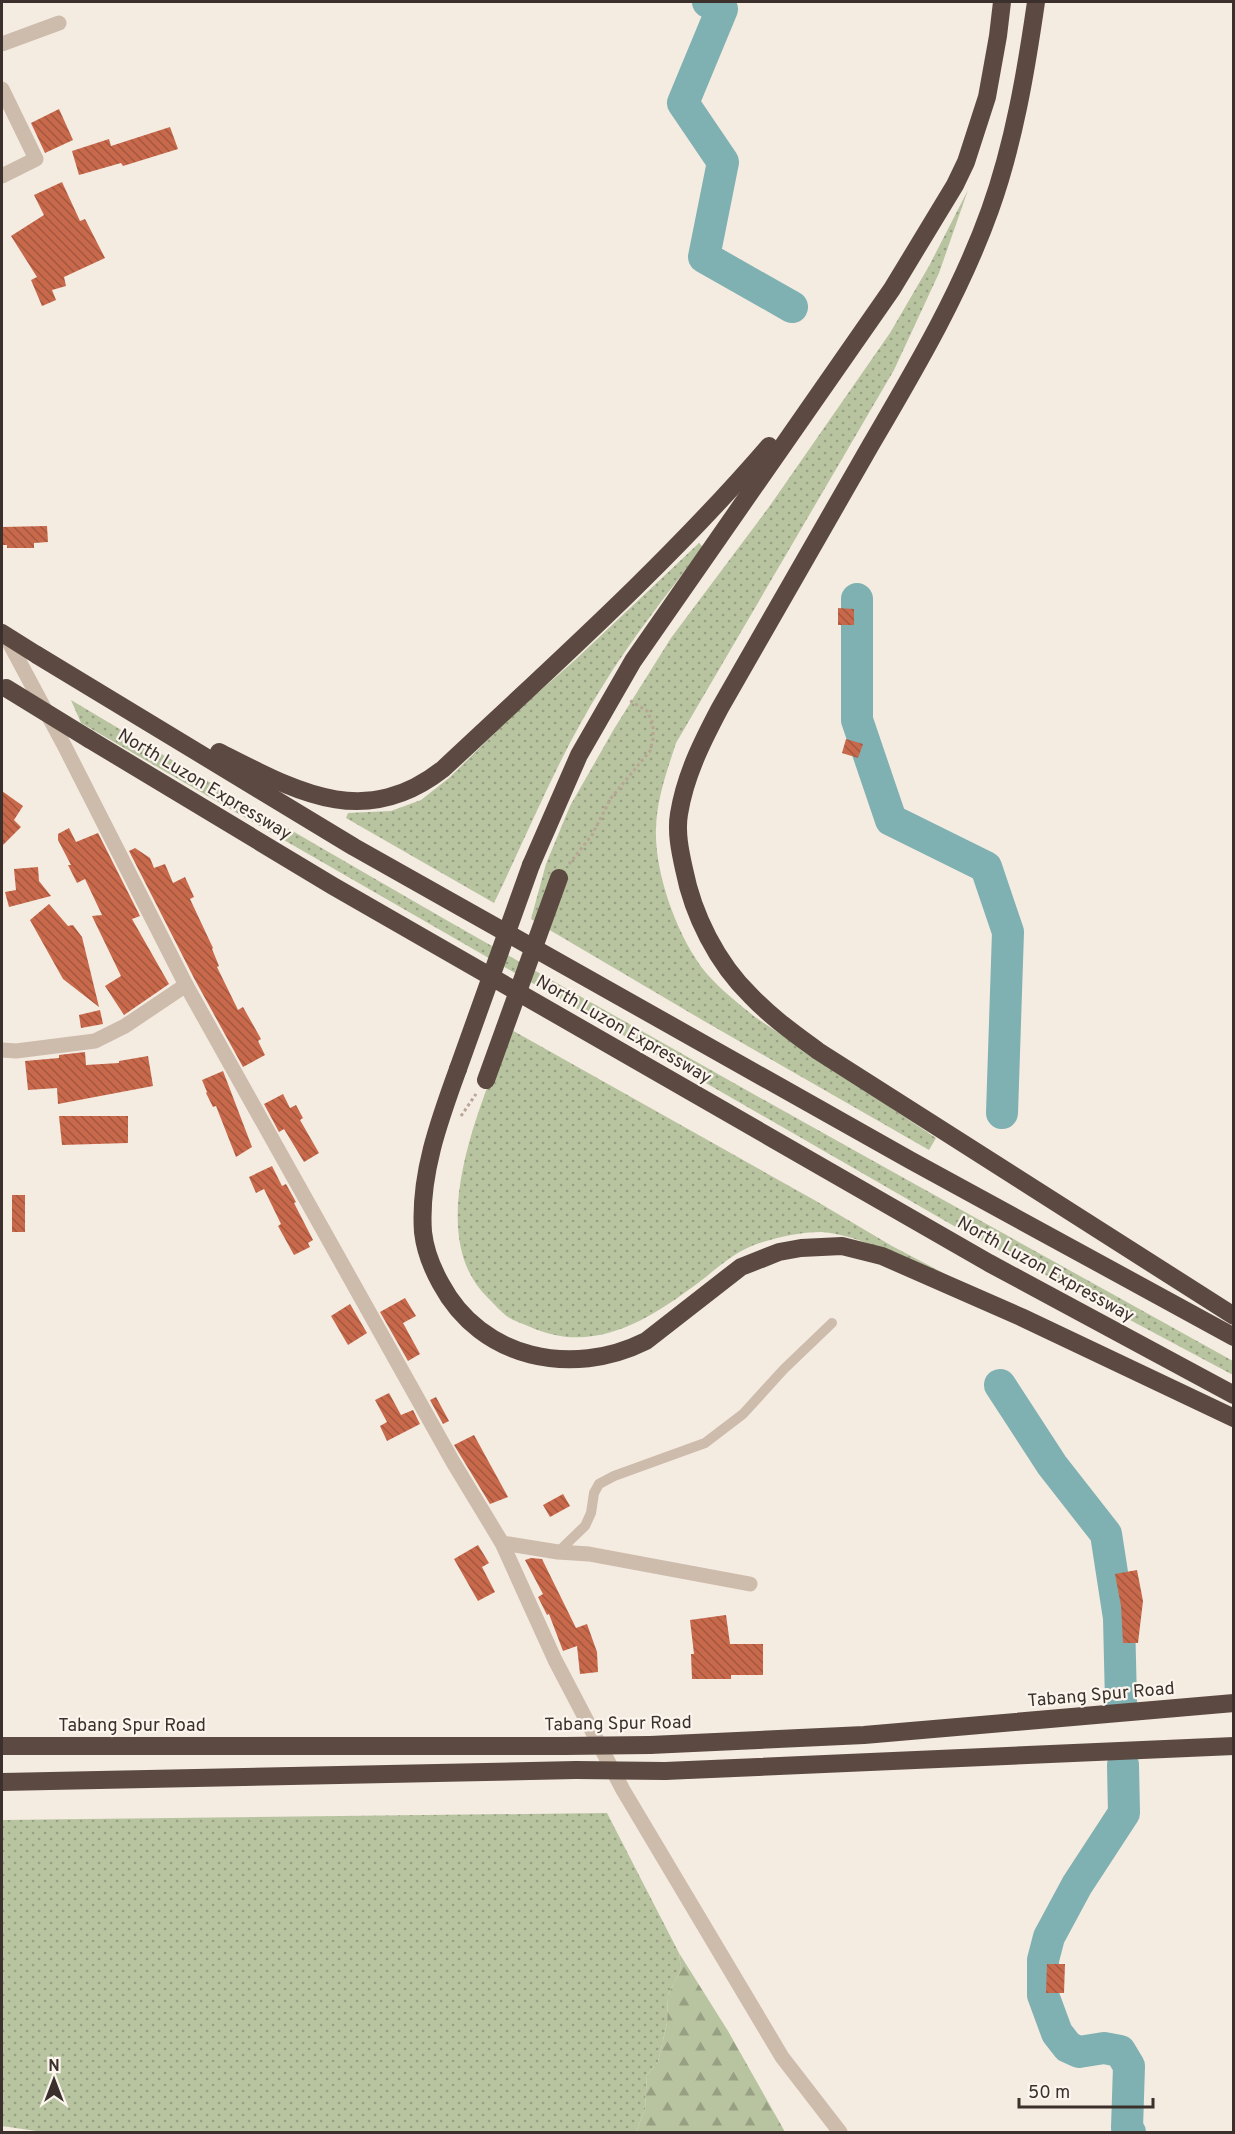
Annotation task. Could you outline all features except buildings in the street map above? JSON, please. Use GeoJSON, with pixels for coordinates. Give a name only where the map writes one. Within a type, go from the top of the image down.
{"type":"FeatureCollection","features":[{"type":"Feature","properties":{"kind":"highway"},"geometry":{"type":"LineString","coordinates":[[1002,2],[987,98],[966,162],[955,185],[892,289],[633,661],[579,755],[531,865],[444,1105],[429,1161],[425,1187],[423,1233],[432,1264],[449,1299],[465,1318],[489,1336],[528,1354],[568,1360],[619,1353],[646,1341],[741,1266],[771,1255],[801,1248],[842,1246],[882,1256],[1021,1317],[1233,1419]]}},
{"type":"Feature","properties":{"kind":"highway"},"geometry":{"type":"LineString","coordinates":[[1036,2],[1019,105],[991,207],[971,258],[948,307],[912,373],[720,708],[689,774],[678,817],[678,835],[692,903],[712,945],[726,967],[750,996],[818,1051],[1233,1316]]}},
{"type":"Feature","properties":{"kind":"highway"},"geometry":{"type":"LineString","coordinates":[[99,692],[298,790],[333,799],[360,801],[390,798],[402,794],[429,780],[443,769],[604,616],[727,495],[831,374]]}},
{"type":"Feature","properties":{"kind":"highway","name":"North Luzon Expressway"},"geometry":{"type":"LineString","coordinates":[[2,633],[354,847],[920,1165],[1233,1337]]}},
{"type":"Feature","properties":{"kind":"highway","name":"North Luzon Expressway"},"geometry":{"type":"LineString","coordinates":[[4,687],[333,886],[989,1263],[1233,1395]]}},
{"type":"Feature","properties":{"kind":"highway"},"geometry":{"type":"LineString","coordinates":[[486,1080],[559,878]]}},
{"type":"Feature","properties":{"kind":"highway","name":"Tabang Spur Road"},"geometry":{"type":"LineString","coordinates":[[2,1746],[650,1745],[864,1735],[1233,1703]]}},
{"type":"Feature","properties":{"kind":"highway"},"geometry":{"type":"LineString","coordinates":[[2,1782],[576,1770],[665,1771],[1233,1746]]}},
{"type":"Feature","properties":{"kind":"street"},"geometry":{"type":"LineString","coordinates":[[2,44],[59,23]]}},
{"type":"Feature","properties":{"kind":"street"},"geometry":{"type":"LineString","coordinates":[[2,89],[36,159],[2,176]]}},
{"type":"Feature","properties":{"kind":"street"},"geometry":{"type":"LineString","coordinates":[[2,628],[186,985],[453,1462],[502,1543],[555,1660],[623,1790],[782,2057],[840,2133]]}},
{"type":"Feature","properties":{"kind":"street"},"geometry":{"type":"LineString","coordinates":[[2,1050],[16,1051],[95,1041],[125,1026],[186,985]]}},
{"type":"Feature","properties":{"kind":"street"},"geometry":{"type":"LineString","coordinates":[[502,1543],[558,1552],[589,1554],[750,1584]]}},
{"type":"Feature","properties":{"kind":"lane"},"geometry":{"type":"LineString","coordinates":[[558,1552],[585,1526],[591,1513],[594,1493],[599,1484],[614,1476],[705,1443],[743,1414],[784,1369],[832,1323]]}},
{"type":"Feature","properties":{"kind":"path"},"geometry":{"type":"LineString","coordinates":[[559,878],[592,835],[611,798],[650,751],[653,724],[647,711],[632,700],[619,701],[602,712]]}},
{"type":"Feature","properties":{"kind":"green space"},"geometry":{"type":"Polygon","coordinates":[[[968,190],[939,273],[894,370],[676,743],[660,795],[656,828],[659,865],[670,905],[696,960],[707,974],[755,1017],[936,1138],[929,1150],[531,919],[546,864],[570,806],[614,729],[671,638],[769,507],[890,333],[929,266],[968,190]]]}},
{"type":"Feature","properties":{"kind":"green space"},"geometry":{"type":"Polygon","coordinates":[[[699,543],[703,547],[626,651],[586,713],[558,766],[494,903],[346,818],[348,813],[391,811],[421,800],[449,778],[515,713],[699,543]]]}},
{"type":"Feature","properties":{"kind":"green space"},"geometry":{"type":"Polygon","coordinates":[[[71,700],[504,953],[1233,1361],[1233,1375],[954,1226],[81,723],[71,700]]]}},
{"type":"Feature","properties":{"kind":"green space"},"geometry":{"type":"Polygon","coordinates":[[[510,1029],[892,1246],[989,1297],[914,1262],[863,1242],[833,1233],[813,1232],[778,1238],[746,1248],[659,1310],[618,1330],[596,1336],[574,1337],[552,1334],[510,1318],[488,1298],[469,1271],[459,1239],[458,1204],[463,1166],[473,1129],[510,1029]]]}},
{"type":"Feature","properties":{"kind":"green space"},"geometry":{"type":"Polygon","coordinates":[[[607,1813],[679,1953],[681,1969],[668,1995],[667,2023],[658,2062],[647,2075],[645,2109],[636,2132],[43,2132],[2,2126],[2,1820],[607,1813]]]}},
{"type":"Feature","properties":{"kind":"green space"},"geometry":{"type":"Polygon","coordinates":[[[679,1953],[728,2031],[785,2132],[636,2132],[645,2109],[647,2075],[658,2062],[667,2023],[668,1995],[681,1969],[679,1953]]]}},
{"type":"Feature","properties":{"kind":"waterway"},"geometry":{"type":"LineString","coordinates":[[708,2],[722,9],[683,103],[723,162],[704,257],[792,307]]}},
{"type":"Feature","properties":{"kind":"waterway"},"geometry":{"type":"LineString","coordinates":[[857,599],[857,720],[891,820],[986,867],[1008,932],[1002,1113]]}},
{"type":"Feature","properties":{"kind":"waterway"},"geometry":{"type":"LineString","coordinates":[[1000,1385],[1052,1465],[1106,1534],[1119,1618],[1121,1702]]}},
{"type":"Feature","properties":{"kind":"waterway"},"geometry":{"type":"LineString","coordinates":[[1123,1765],[1124,1813],[1077,1885],[1049,1937],[1043,1960],[1043,1995],[1057,2033],[1068,2047],[1079,2052],[1104,2048],[1120,2051],[1129,2066],[1127,2128],[1130,2132]]}}]}
